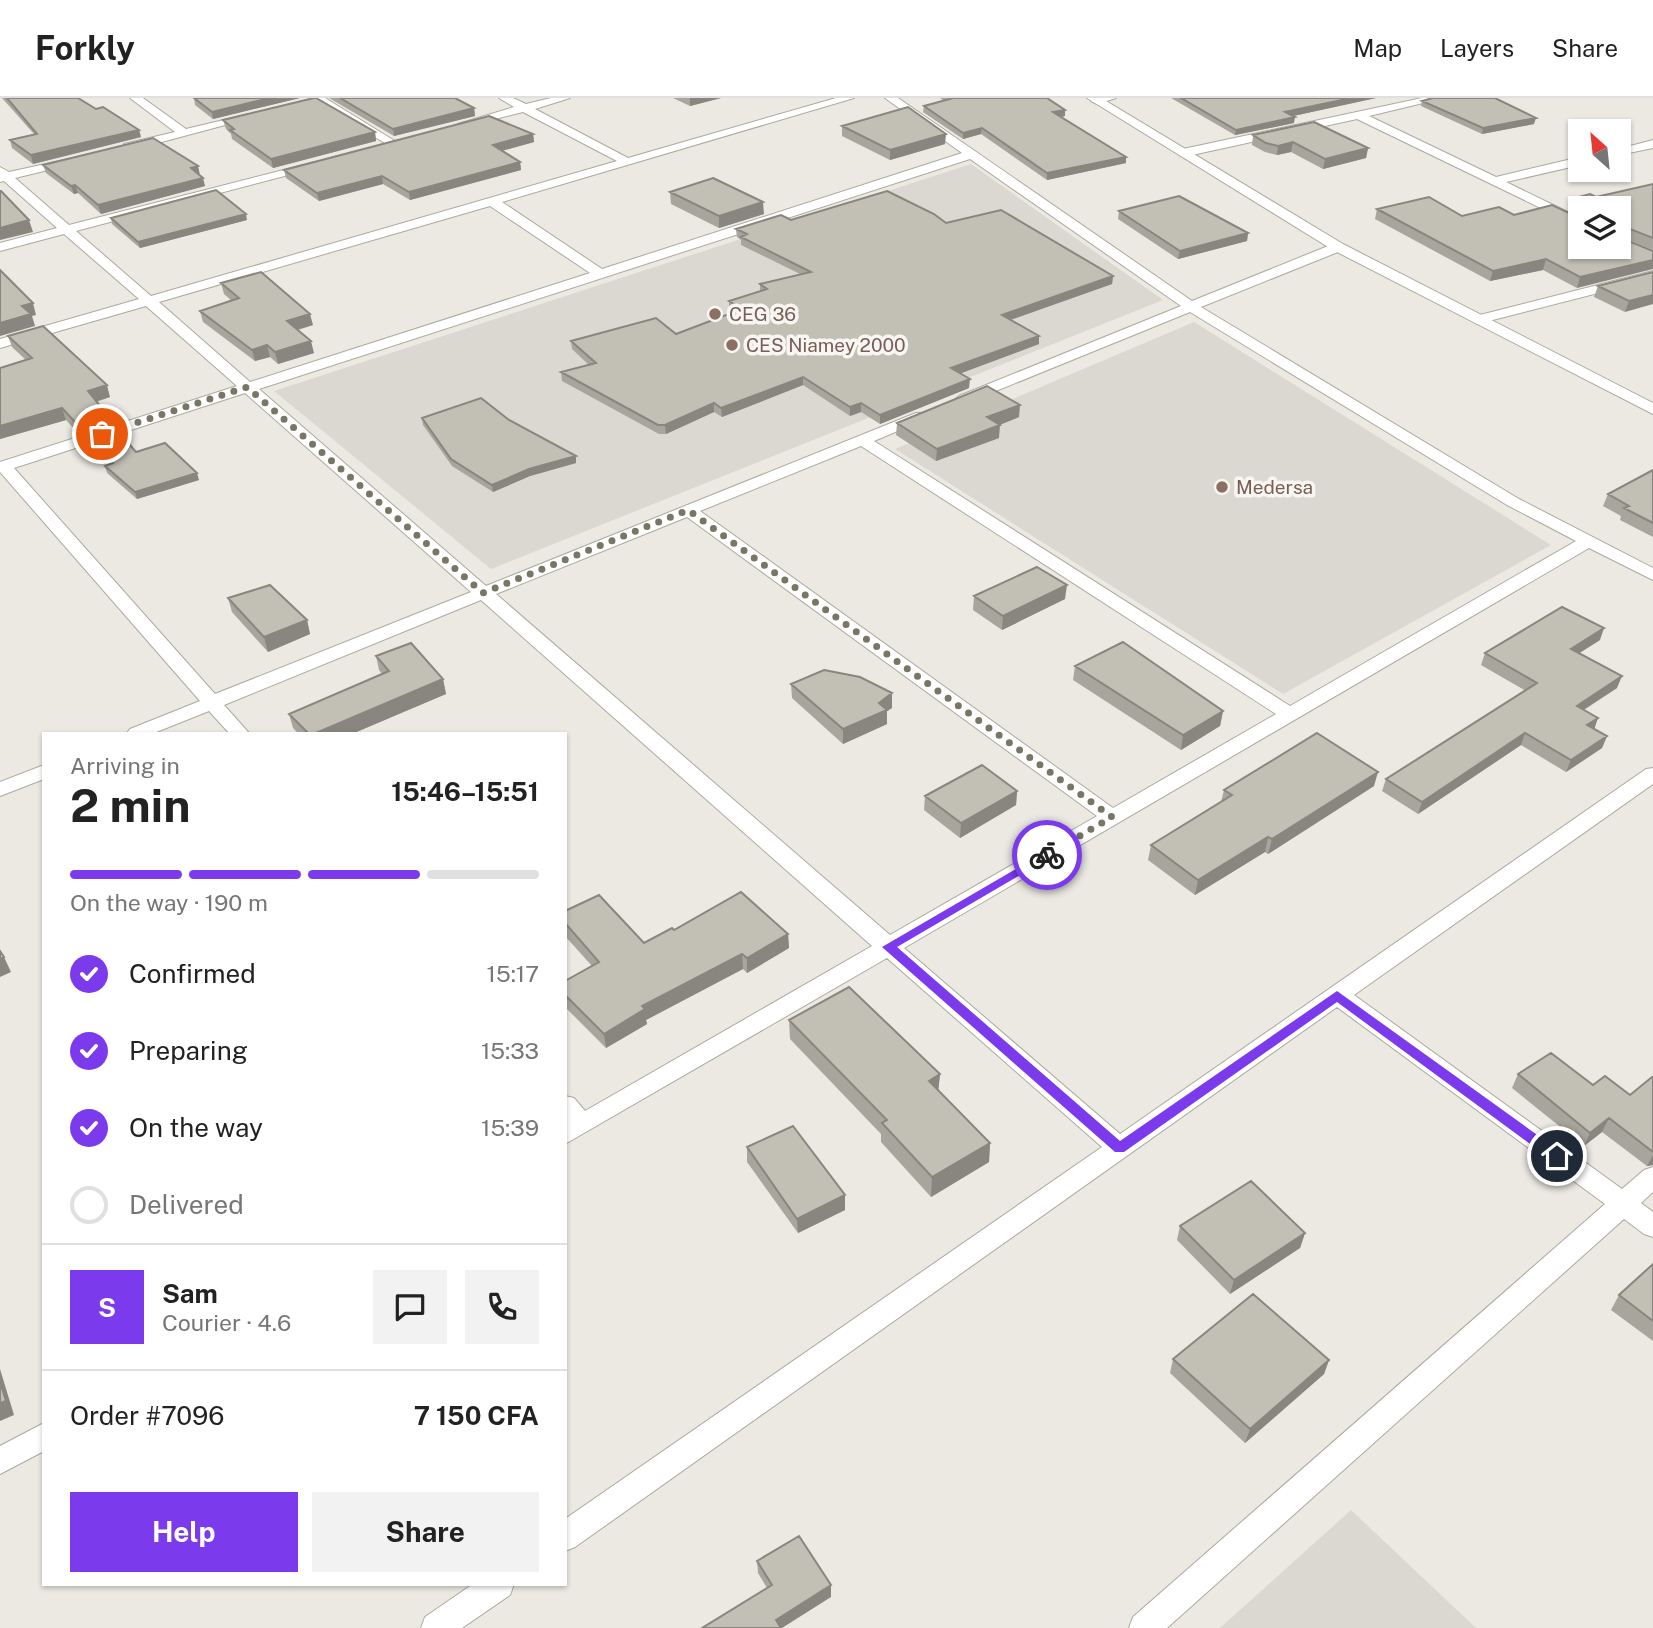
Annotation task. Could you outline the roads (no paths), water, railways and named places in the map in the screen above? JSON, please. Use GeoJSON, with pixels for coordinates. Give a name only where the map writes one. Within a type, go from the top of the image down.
{"type":"FeatureCollection","features":[{"type":"Feature","properties":{"kind":"street"},"geometry":{"type":"LineString","coordinates":[[136,98],[184,133]]}},
{"type":"Feature","properties":{"kind":"street"},"geometry":{"type":"LineString","coordinates":[[505,98],[627,162]]}},
{"type":"Feature","properties":{"kind":"street"},"geometry":{"type":"LineString","coordinates":[[445,130],[564,98]]}},
{"type":"Feature","properties":{"kind":"street"},"geometry":{"type":"LineString","coordinates":[[0,344],[848,98]]}},
{"type":"Feature","properties":{"kind":"street"},"geometry":{"type":"LineString","coordinates":[[891,98],[1191,307],[1513,502],[1653,575]]}},
{"type":"Feature","properties":{"kind":"street"},"geometry":{"type":"LineString","coordinates":[[1182,153],[1438,98]]}},
{"type":"Feature","properties":{"kind":"street"},"geometry":{"type":"LineString","coordinates":[[1100,99],[1182,153],[1338,247],[1653,409]]}},
{"type":"Feature","properties":{"kind":"street"},"geometry":{"type":"LineString","coordinates":[[314,100],[385,145],[405,140]]}},
{"type":"Feature","properties":{"kind":"street"},"geometry":{"type":"LineString","coordinates":[[121,148],[265,113]]}},
{"type":"Feature","properties":{"kind":"street"},"geometry":{"type":"LineString","coordinates":[[1358,115],[1568,217]]}},
{"type":"Feature","properties":{"kind":"street"},"geometry":{"type":"LineString","coordinates":[[1631,149],[1653,144]]}},
{"type":"Feature","properties":{"kind":"street"},"geometry":{"type":"LineString","coordinates":[[238,732],[2,466],[972,155]]}},
{"type":"Feature","properties":{"kind":"street"},"geometry":{"type":"LineString","coordinates":[[2,175],[82,158]]}},
{"type":"Feature","properties":{"kind":"street"},"geometry":{"type":"LineString","coordinates":[[0,247],[327,161]]}},
{"type":"Feature","properties":{"kind":"street"},"geometry":{"type":"LineString","coordinates":[[1496,181],[1568,164]]}},
{"type":"Feature","properties":{"kind":"street"},"geometry":{"type":"LineString","coordinates":[[2,175],[1119,1148]]}},
{"type":"Feature","properties":{"kind":"street"},"geometry":{"type":"LineString","coordinates":[[491,201],[601,274]]}},
{"type":"Feature","properties":{"kind":"street"},"geometry":{"type":"LineString","coordinates":[[140,732],[1338,247]]}},
{"type":"Feature","properties":{"kind":"street"},"geometry":{"type":"LineString","coordinates":[[1477,320],[1653,275]]}},
{"type":"Feature","properties":{"kind":"street"},"geometry":{"type":"LineString","coordinates":[[862,440],[1290,714]]}},
{"type":"Feature","properties":{"kind":"street"},"geometry":{"type":"LineString","coordinates":[[688,510],[1112,817]]}},
{"type":"Feature","properties":{"kind":"street"},"geometry":{"type":"LineString","coordinates":[[567,1110],[574,1129],[1587,542]]}},
{"type":"Feature","properties":{"kind":"street"},"geometry":{"type":"LineString","coordinates":[[0,789],[42,772]]}},
{"type":"Feature","properties":{"kind":"street"},"geometry":{"type":"LineString","coordinates":[[567,1536],[1653,774]]}},
{"type":"Feature","properties":{"kind":"street"},"geometry":{"type":"LineString","coordinates":[[1337,995],[1653,1227]]}},
{"type":"Feature","properties":{"kind":"street"},"geometry":{"type":"LineString","coordinates":[[1144,1628],[1653,1177]]}},
{"type":"Feature","properties":{"kind":"street"},"geometry":{"type":"LineString","coordinates":[[0,1461],[42,1437]]}},
{"type":"Feature","properties":{"kind":"street"},"geometry":{"type":"LineString","coordinates":[[436,1628],[496,1586]]}},
{"type":"Feature","properties":{"kind":"place","name":"CEG 36"},"geometry":{"type":"Point","coordinates":[715,314]}},
{"type":"Feature","properties":{"kind":"place","name":"CES Niamey 2000"},"geometry":{"type":"Point","coordinates":[732,345]}},
{"type":"Feature","properties":{"kind":"place","name":"Medersa"},"geometry":{"type":"Point","coordinates":[1222,487]}}]}
